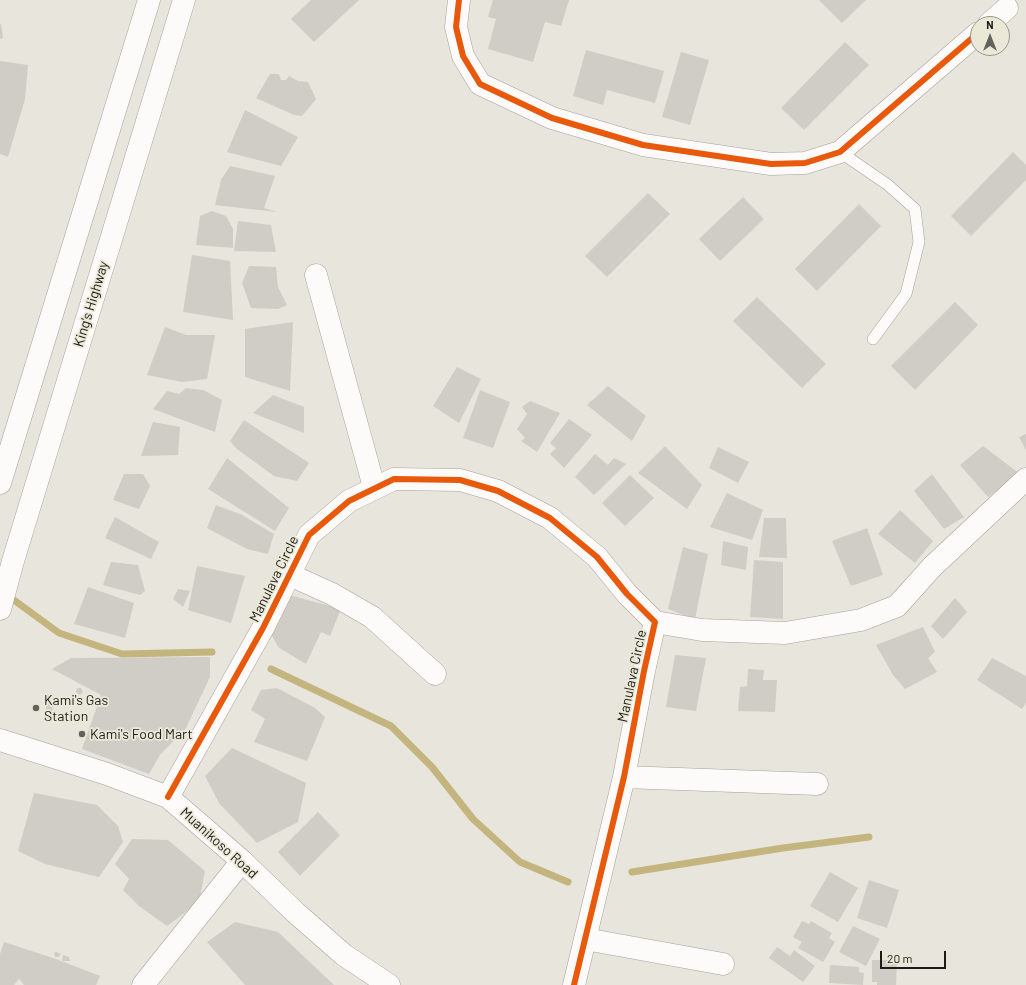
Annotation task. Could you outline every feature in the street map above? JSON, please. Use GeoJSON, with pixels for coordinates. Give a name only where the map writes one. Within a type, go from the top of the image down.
{"type":"FeatureCollection","features":[{"type":"Feature","properties":{"kind":"main road"},"geometry":{"type":"LineString","coordinates":[[0,483],[149,0]]}},
{"type":"Feature","properties":{"kind":"main road","name":"King's Highway"},"geometry":{"type":"LineString","coordinates":[[0,609],[12,561],[184,0]]}},
{"type":"Feature","properties":{"kind":"main road"},"geometry":{"type":"LineString","coordinates":[[459,0],[456,27],[463,56],[480,84],[552,118],[643,145],[771,164],[805,163],[840,152],[970,40]]}},
{"type":"Feature","properties":{"kind":"main road"},"geometry":{"type":"LineString","coordinates":[[998,16],[1007,8]]}},
{"type":"Feature","properties":{"kind":"main road"},"geometry":{"type":"LineString","coordinates":[[316,275],[374,487]]}},
{"type":"Feature","properties":{"kind":"main road","name":"Manulava Circle"},"geometry":{"type":"LineString","coordinates":[[168,797],[264,628],[288,574],[309,535],[350,501],[374,487],[394,479],[422,478],[460,480],[498,491],[550,518],[597,557],[627,594],[655,622],[644,671],[624,778],[574,985]]}},
{"type":"Feature","properties":{"kind":"main road"},"geometry":{"type":"LineString","coordinates":[[655,622],[702,630],[784,633],[861,620],[897,606],[932,568],[1026,479]]}},
{"type":"Feature","properties":{"kind":"main road"},"geometry":{"type":"LineString","coordinates":[[288,574],[332,594],[372,617],[435,674]]}},
{"type":"Feature","properties":{"kind":"main road","name":"Muanikoso Road"},"geometry":{"type":"LineString","coordinates":[[0,740],[107,774],[168,797],[242,861],[296,913],[344,955],[389,985]]}},
{"type":"Feature","properties":{"kind":"main road"},"geometry":{"type":"LineString","coordinates":[[624,778],[817,784]]}},
{"type":"Feature","properties":{"kind":"main road"},"geometry":{"type":"LineString","coordinates":[[144,985],[242,861]]}},
{"type":"Feature","properties":{"kind":"main road"},"geometry":{"type":"LineString","coordinates":[[585,939],[723,964]]}},
{"type":"Feature","properties":{"kind":"lane"},"geometry":{"type":"LineString","coordinates":[[840,152],[888,185],[915,209],[918,242],[906,294],[873,339]]}},
{"type":"Feature","properties":{"kind":"building"},"geometry":{"type":"Polygon","coordinates":[[[311,0],[359,0],[314,42],[291,19],[311,0]]]}},
{"type":"Feature","properties":{"kind":"building"},"geometry":{"type":"Polygon","coordinates":[[[493,0],[569,0],[561,26],[545,22],[533,62],[488,49],[496,19],[488,17],[493,0]]]}},
{"type":"Feature","properties":{"kind":"building"},"geometry":{"type":"Polygon","coordinates":[[[819,0],[866,0],[842,23],[819,0]]]}},
{"type":"Feature","properties":{"kind":"building"},"geometry":{"type":"Polygon","coordinates":[[[0,24],[3,38],[0,39],[0,24]]]}},
{"type":"Feature","properties":{"kind":"building"},"geometry":{"type":"Polygon","coordinates":[[[845,42],[869,65],[804,130],[781,108],[845,42]]]}},
{"type":"Feature","properties":{"kind":"building"},"geometry":{"type":"Polygon","coordinates":[[[586,50],[664,71],[655,103],[607,90],[603,105],[573,96],[586,50]]]}},
{"type":"Feature","properties":{"kind":"building"},"geometry":{"type":"Polygon","coordinates":[[[681,52],[709,60],[690,125],[662,117],[681,52]]]}},
{"type":"Feature","properties":{"kind":"building"},"geometry":{"type":"Polygon","coordinates":[[[0,61],[28,65],[25,99],[8,157],[0,154],[0,61]]]}},
{"type":"Feature","properties":{"kind":"building"},"geometry":{"type":"Polygon","coordinates":[[[270,74],[279,74],[281,80],[286,80],[289,76],[298,81],[308,82],[316,99],[302,116],[294,115],[256,98],[270,74]]]}},
{"type":"Feature","properties":{"kind":"building"},"geometry":{"type":"Polygon","coordinates":[[[245,110],[298,137],[281,166],[227,152],[245,110]]]}},
{"type":"Feature","properties":{"kind":"building"},"geometry":{"type":"Polygon","coordinates":[[[1013,152],[1026,165],[1026,180],[971,236],[951,216],[1013,152]]]}},
{"type":"Feature","properties":{"kind":"building"},"geometry":{"type":"Polygon","coordinates":[[[230,166],[275,176],[264,208],[277,212],[215,205],[221,180],[230,166]]]}},
{"type":"Feature","properties":{"kind":"building"},"geometry":{"type":"Polygon","coordinates":[[[648,193],[670,214],[607,277],[585,256],[648,193]]]}},
{"type":"Feature","properties":{"kind":"building"},"geometry":{"type":"Polygon","coordinates":[[[743,197],[764,219],[720,261],[699,239],[743,197]]]}},
{"type":"Feature","properties":{"kind":"building"},"geometry":{"type":"Polygon","coordinates":[[[859,204],[881,226],[817,291],[795,269],[859,204]]]}},
{"type":"Feature","properties":{"kind":"building"},"geometry":{"type":"Polygon","coordinates":[[[212,211],[226,216],[233,229],[233,248],[196,245],[200,216],[212,211]]]}},
{"type":"Feature","properties":{"kind":"building"},"geometry":{"type":"Polygon","coordinates":[[[238,221],[271,225],[276,252],[234,251],[238,221]]]}},
{"type":"Feature","properties":{"kind":"building"},"geometry":{"type":"Polygon","coordinates":[[[192,255],[230,261],[233,320],[183,312],[192,255]]]}},
{"type":"Feature","properties":{"kind":"building"},"geometry":{"type":"Polygon","coordinates":[[[249,266],[276,267],[278,287],[287,305],[278,309],[251,308],[242,283],[249,266]]]}},
{"type":"Feature","properties":{"kind":"building"},"geometry":{"type":"Polygon","coordinates":[[[757,297],[826,364],[802,388],[733,321],[757,297]]]}},
{"type":"Feature","properties":{"kind":"building"},"geometry":{"type":"Polygon","coordinates":[[[955,302],[978,325],[915,390],[891,366],[955,302]]]}},
{"type":"Feature","properties":{"kind":"building"},"geometry":{"type":"Polygon","coordinates":[[[293,322],[290,391],[245,377],[245,329],[293,322]]]}},
{"type":"Feature","properties":{"kind":"building"},"geometry":{"type":"Polygon","coordinates":[[[165,327],[186,335],[215,335],[207,379],[182,382],[147,375],[165,327]]]}},
{"type":"Feature","properties":{"kind":"building"},"geometry":{"type":"Polygon","coordinates":[[[457,367],[481,379],[459,423],[433,406],[457,367]]]}},
{"type":"Feature","properties":{"kind":"building"},"geometry":{"type":"Polygon","coordinates":[[[608,386],[646,416],[632,441],[587,405],[608,386]]]}},
{"type":"Feature","properties":{"kind":"building"},"geometry":{"type":"Polygon","coordinates":[[[186,388],[203,390],[222,400],[215,432],[153,409],[167,391],[179,394],[186,388]]]}},
{"type":"Feature","properties":{"kind":"building"},"geometry":{"type":"Polygon","coordinates":[[[480,390],[510,402],[493,448],[463,438],[480,390]]]}},
{"type":"Feature","properties":{"kind":"building"},"geometry":{"type":"Polygon","coordinates":[[[273,395],[304,407],[304,433],[253,413],[273,395]]]}},
{"type":"Feature","properties":{"kind":"building"},"geometry":{"type":"Polygon","coordinates":[[[530,401],[560,413],[537,452],[521,441],[525,438],[517,429],[527,414],[522,407],[530,401]]]}},
{"type":"Feature","properties":{"kind":"building"},"geometry":{"type":"Polygon","coordinates":[[[569,419],[592,435],[564,468],[550,454],[556,448],[550,443],[569,419]]]}},
{"type":"Feature","properties":{"kind":"building"},"geometry":{"type":"Polygon","coordinates":[[[244,420],[309,463],[297,481],[274,476],[237,449],[230,441],[244,420]]]}},
{"type":"Feature","properties":{"kind":"building"},"geometry":{"type":"Polygon","coordinates":[[[153,422],[180,427],[178,455],[141,456],[153,422]]]}},
{"type":"Feature","properties":{"kind":"building"},"geometry":{"type":"Polygon","coordinates":[[[1026,434],[1026,450],[1019,437],[1026,434]]]}},
{"type":"Feature","properties":{"kind":"building"},"geometry":{"type":"Polygon","coordinates":[[[665,446],[702,485],[687,509],[638,473],[665,446]]]}},
{"type":"Feature","properties":{"kind":"building"},"geometry":{"type":"Polygon","coordinates":[[[983,446],[1020,474],[988,497],[960,465],[983,446]]]}},
{"type":"Feature","properties":{"kind":"building"},"geometry":{"type":"Polygon","coordinates":[[[718,447],[749,462],[738,483],[709,468],[718,447]]]}},
{"type":"Feature","properties":{"kind":"building"},"geometry":{"type":"Polygon","coordinates":[[[595,454],[608,465],[614,458],[626,464],[594,495],[575,477],[595,454]]]}},
{"type":"Feature","properties":{"kind":"building"},"geometry":{"type":"Polygon","coordinates":[[[227,458],[289,508],[275,531],[208,489],[227,458]]]}},
{"type":"Feature","properties":{"kind":"building"},"geometry":{"type":"Polygon","coordinates":[[[124,474],[143,474],[150,486],[139,509],[113,500],[124,474]]]}},
{"type":"Feature","properties":{"kind":"building"},"geometry":{"type":"Polygon","coordinates":[[[932,474],[964,517],[944,529],[914,491],[932,474]]]}},
{"type":"Feature","properties":{"kind":"building"},"geometry":{"type":"Polygon","coordinates":[[[630,475],[654,498],[625,526],[602,503],[630,475]]]}},
{"type":"Feature","properties":{"kind":"building"},"geometry":{"type":"Polygon","coordinates":[[[727,493],[763,510],[752,540],[710,527],[727,493]]]}},
{"type":"Feature","properties":{"kind":"building"},"geometry":{"type":"Polygon","coordinates":[[[216,505],[242,515],[274,534],[268,554],[247,549],[207,528],[216,505]]]}},
{"type":"Feature","properties":{"kind":"building"},"geometry":{"type":"Polygon","coordinates":[[[900,510],[933,541],[915,563],[878,534],[900,510]]]}},
{"type":"Feature","properties":{"kind":"building"},"geometry":{"type":"Polygon","coordinates":[[[115,517],[159,542],[151,559],[105,538],[115,517]]]}},
{"type":"Feature","properties":{"kind":"building"},"geometry":{"type":"Polygon","coordinates":[[[764,518],[786,518],[787,558],[759,557],[764,518]]]}},
{"type":"Feature","properties":{"kind":"building"},"geometry":{"type":"Polygon","coordinates":[[[867,528],[883,575],[851,586],[832,541],[867,528]]]}},
{"type":"Feature","properties":{"kind":"building"},"geometry":{"type":"Polygon","coordinates":[[[723,541],[748,547],[746,570],[721,565],[723,541]]]}},
{"type":"Feature","properties":{"kind":"building"},"geometry":{"type":"Polygon","coordinates":[[[683,547],[708,554],[695,619],[668,609],[683,547]]]}},
{"type":"Feature","properties":{"kind":"building"},"geometry":{"type":"Polygon","coordinates":[[[754,560],[783,562],[783,619],[750,617],[754,560]]]}},
{"type":"Feature","properties":{"kind":"building"},"geometry":{"type":"Polygon","coordinates":[[[111,562],[138,565],[145,591],[140,595],[103,585],[111,562]]]}},
{"type":"Feature","properties":{"kind":"building"},"geometry":{"type":"Polygon","coordinates":[[[197,566],[245,576],[231,623],[188,610],[197,566]]]}},
{"type":"Feature","properties":{"kind":"building"},"geometry":{"type":"Polygon","coordinates":[[[88,587],[134,603],[125,638],[74,624],[88,587]]]}},
{"type":"Feature","properties":{"kind":"building"},"geometry":{"type":"Polygon","coordinates":[[[178,589],[190,591],[183,607],[173,599],[178,589]]]}},
{"type":"Feature","properties":{"kind":"building"},"geometry":{"type":"Polygon","coordinates":[[[289,595],[341,609],[330,636],[321,632],[306,664],[278,647],[270,632],[289,595]]]}},
{"type":"Feature","properties":{"kind":"building"},"geometry":{"type":"Polygon","coordinates":[[[955,598],[967,612],[943,639],[931,626],[955,598]]]}},
{"type":"Feature","properties":{"kind":"building"},"geometry":{"type":"Polygon","coordinates":[[[923,627],[935,652],[928,658],[937,672],[905,689],[893,675],[876,645],[923,627]]]}},
{"type":"Feature","properties":{"kind":"building"},"geometry":{"type":"Polygon","coordinates":[[[675,655],[706,658],[696,711],[666,707],[675,655]]]}},
{"type":"Feature","properties":{"kind":"building"},"geometry":{"type":"Polygon","coordinates":[[[210,657],[210,677],[186,728],[160,755],[149,774],[82,749],[101,695],[52,669],[71,658],[210,657]]]}},
{"type":"Feature","properties":{"kind":"building"},"geometry":{"type":"Polygon","coordinates":[[[992,658],[1026,676],[1026,703],[1022,709],[977,680],[992,658]]]}},
{"type":"Feature","properties":{"kind":"building"},"geometry":{"type":"Polygon","coordinates":[[[748,669],[764,670],[763,680],[777,680],[775,712],[738,711],[740,687],[747,686],[748,669]]]}},
{"type":"Feature","properties":{"kind":"building"},"geometry":{"type":"Polygon","coordinates":[[[77,688],[81,688],[83,692],[80,695],[76,692],[77,688]]]}},
{"type":"Feature","properties":{"kind":"building"},"geometry":{"type":"Polygon","coordinates":[[[277,688],[315,708],[325,717],[307,761],[254,742],[265,719],[251,710],[261,690],[277,688]]]}},
{"type":"Feature","properties":{"kind":"building"},"geometry":{"type":"Polygon","coordinates":[[[58,699],[63,699],[63,705],[57,707],[58,699]]]}},
{"type":"Feature","properties":{"kind":"building"},"geometry":{"type":"Polygon","coordinates":[[[46,704],[54,704],[49,719],[46,719],[46,704]]]}},
{"type":"Feature","properties":{"kind":"building"},"geometry":{"type":"Polygon","coordinates":[[[232,748],[306,783],[298,822],[257,843],[219,803],[205,776],[232,748]]]}},
{"type":"Feature","properties":{"kind":"building"},"geometry":{"type":"Polygon","coordinates":[[[34,793],[97,805],[118,826],[123,842],[99,877],[45,864],[18,851],[34,793]]]}},
{"type":"Feature","properties":{"kind":"building"},"geometry":{"type":"Polygon","coordinates":[[[318,812],[340,835],[300,876],[278,852],[318,812]]]}},
{"type":"Feature","properties":{"kind":"building"},"geometry":{"type":"Polygon","coordinates":[[[132,839],[168,840],[205,871],[199,902],[167,926],[139,906],[123,890],[129,879],[115,864],[132,839]]]}},
{"type":"Feature","properties":{"kind":"building"},"geometry":{"type":"Polygon","coordinates":[[[830,872],[858,888],[838,922],[810,906],[830,872]]]}},
{"type":"Feature","properties":{"kind":"building"},"geometry":{"type":"Polygon","coordinates":[[[869,880],[899,890],[887,928],[857,918],[869,880]]]}},
{"type":"Feature","properties":{"kind":"building"},"geometry":{"type":"Polygon","coordinates":[[[802,921],[809,924],[811,921],[832,933],[829,938],[835,942],[823,962],[798,948],[802,942],[793,937],[802,921]]]}},
{"type":"Feature","properties":{"kind":"building"},"geometry":{"type":"Polygon","coordinates":[[[235,922],[278,932],[334,985],[245,985],[207,942],[235,922]]]}},
{"type":"Feature","properties":{"kind":"building"},"geometry":{"type":"Polygon","coordinates":[[[853,926],[880,939],[866,966],[839,952],[853,926]]]}},
{"type":"Feature","properties":{"kind":"building"},"geometry":{"type":"Polygon","coordinates":[[[4,942],[56,959],[100,976],[96,985],[24,985],[19,979],[14,985],[0,985],[0,954],[4,942]]]}},
{"type":"Feature","properties":{"kind":"building"},"geometry":{"type":"Polygon","coordinates":[[[777,947],[790,956],[794,950],[815,966],[803,982],[769,958],[777,947]]]}},
{"type":"Feature","properties":{"kind":"building"},"geometry":{"type":"Polygon","coordinates":[[[56,952],[61,954],[58,957],[55,957],[54,953],[56,952]]]}},
{"type":"Feature","properties":{"kind":"building"},"geometry":{"type":"Polygon","coordinates":[[[63,955],[69,957],[70,961],[62,961],[63,955]]]}},
{"type":"Feature","properties":{"kind":"building"},"geometry":{"type":"Polygon","coordinates":[[[872,960],[897,960],[896,985],[877,985],[877,982],[872,982],[872,960]]]}},
{"type":"Feature","properties":{"kind":"building"},"geometry":{"type":"Polygon","coordinates":[[[830,965],[859,967],[859,972],[864,973],[863,985],[829,983],[830,965]]]}},
{"type":"Feature","properties":{"kind":"waterway"},"geometry":{"type":"LineString","coordinates":[[7,595],[59,633],[122,654],[212,652]]}},
{"type":"Feature","properties":{"kind":"waterway"},"geometry":{"type":"LineString","coordinates":[[271,669],[391,726],[432,767],[473,819],[520,862],[568,882]]}},
{"type":"Feature","properties":{"kind":"waterway"},"geometry":{"type":"LineString","coordinates":[[632,872],[783,848],[869,837]]}},
{"type":"Feature","properties":{"kind":"cycle path"},"geometry":{"type":"LineString","coordinates":[[459,0],[456,27],[463,56],[480,84],[552,118],[643,145],[771,164],[805,163],[840,152],[970,40]]}},
{"type":"Feature","properties":{"kind":"cycle path"},"geometry":{"type":"LineString","coordinates":[[168,797],[263,628],[309,535],[349,501],[394,479],[460,480],[498,491],[550,518],[597,557],[627,594],[655,622],[624,777],[574,985]]}},
{"type":"Feature","properties":{"kind":"place","name":"Kami's Gas Station"},"geometry":{"type":"Point","coordinates":[36,708]}},
{"type":"Feature","properties":{"kind":"place","name":"Kami's Food Mart"},"geometry":{"type":"Point","coordinates":[82,734]}}]}
